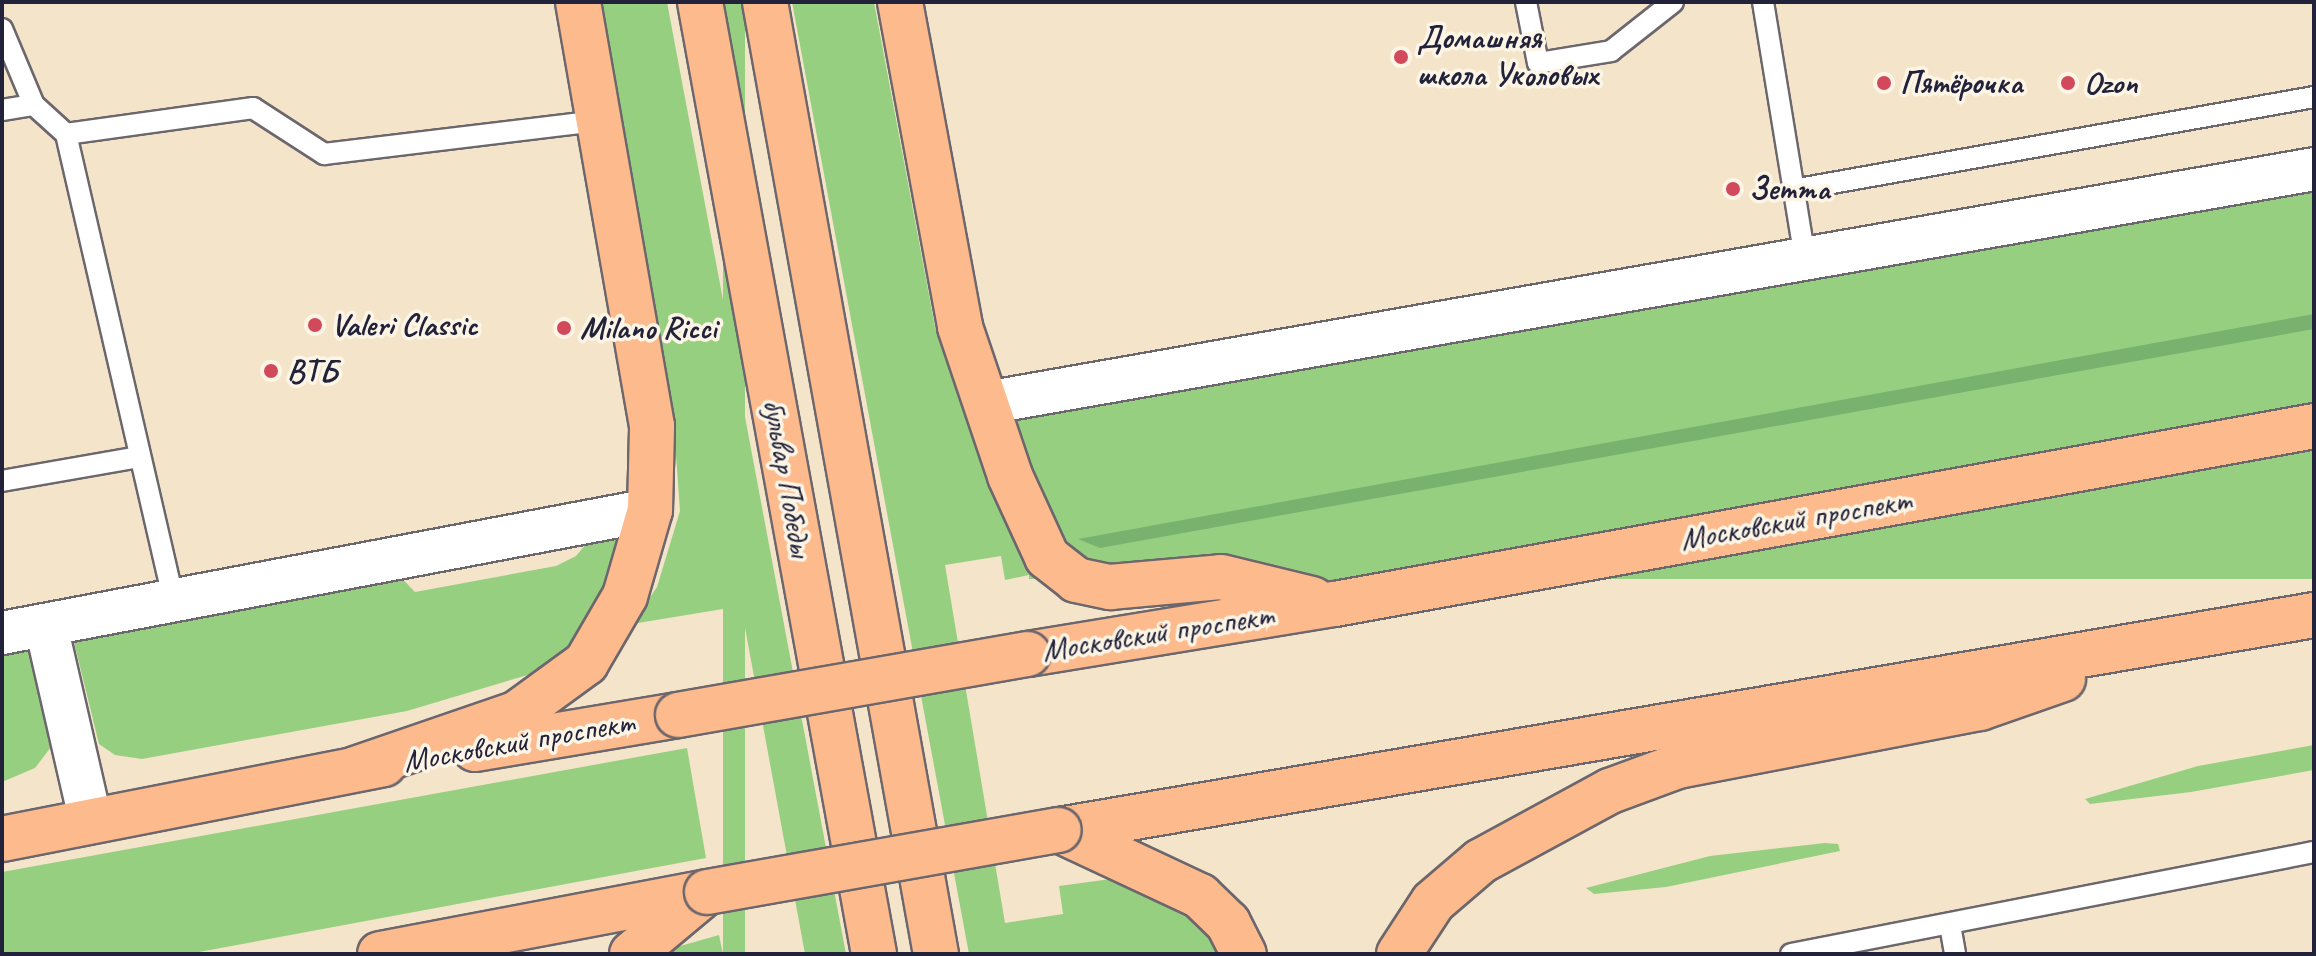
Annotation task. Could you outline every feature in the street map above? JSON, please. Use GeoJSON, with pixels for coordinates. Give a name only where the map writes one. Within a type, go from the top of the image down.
{"type":"FeatureCollection","features":[{"type":"Feature","properties":{"kind":"main road"},"geometry":{"type":"LineString","coordinates":[[355,769],[516,714],[586,663],[625,596],[650,510],[652,426],[578,2]]}},
{"type":"Feature","properties":{"kind":"main road","name":"бульвар Победы"},"geometry":{"type":"LineString","coordinates":[[700,2],[874,954]]}},
{"type":"Feature","properties":{"kind":"main road","name":"бульвар Победы"},"geometry":{"type":"LineString","coordinates":[[765,2],[936,954]]}},
{"type":"Feature","properties":{"kind":"main road"},"geometry":{"type":"LineString","coordinates":[[900,2],[960,327],[1030,525],[1047,557],[1076,580],[1110,587],[1221,577],[1335,604]]}},
{"type":"Feature","properties":{"kind":"main road","name":"Московский проспект"},"geometry":{"type":"LineString","coordinates":[[2,839],[355,769],[1335,604],[2312,426]]}},
{"type":"Feature","properties":{"kind":"main road"},"geometry":{"type":"LineString","coordinates":[[380,954],[1059,830],[2314,615]]}},
{"type":"Feature","properties":{"kind":"main road"},"geometry":{"type":"LineString","coordinates":[[1399,954],[1433,902],[1481,861],[1610,791],[1678,766],[1980,708],[2175,639]]}},
{"type":"Feature","properties":{"kind":"main road"},"geometry":{"type":"LineString","coordinates":[[1059,830],[1200,896],[1228,923],[1244,954]]}},
{"type":"Feature","properties":{"kind":"main road"},"geometry":{"type":"LineString","coordinates":[[632,954],[707,892]]}},
{"type":"Feature","properties":{"kind":"street"},"geometry":{"type":"LineString","coordinates":[[986,403],[2314,169]]}},
{"type":"Feature","properties":{"kind":"street"},"geometry":{"type":"LineString","coordinates":[[2,633],[650,510]]}},
{"type":"Feature","properties":{"kind":"street"},"geometry":{"type":"LineString","coordinates":[[46,626],[91,822]]}},
{"type":"Feature","properties":{"kind":"lane"},"geometry":{"type":"LineString","coordinates":[[1526,2],[1538,63],[1611,51],[1673,2]]}},
{"type":"Feature","properties":{"kind":"lane"},"geometry":{"type":"LineString","coordinates":[[1763,2],[1805,259]]}},
{"type":"Feature","properties":{"kind":"lane"},"geometry":{"type":"LineString","coordinates":[[2,29],[34,105],[66,134],[174,601]]}},
{"type":"Feature","properties":{"kind":"lane"},"geometry":{"type":"LineString","coordinates":[[1793,190],[2314,97]]}},
{"type":"Feature","properties":{"kind":"lane"},"geometry":{"type":"LineString","coordinates":[[2,110],[34,105]]}},
{"type":"Feature","properties":{"kind":"lane"},"geometry":{"type":"LineString","coordinates":[[66,134],[253,108],[324,154],[597,121]]}},
{"type":"Feature","properties":{"kind":"lane"},"geometry":{"type":"LineString","coordinates":[[2,481],[140,457]]}},
{"type":"Feature","properties":{"kind":"lane"},"geometry":{"type":"LineString","coordinates":[[2248,627],[2314,634]]}},
{"type":"Feature","properties":{"kind":"lane"},"geometry":{"type":"LineString","coordinates":[[1791,954],[2314,852]]}},
{"type":"Feature","properties":{"kind":"lane"},"geometry":{"type":"LineString","coordinates":[[1950,925],[1955,954]]}},
{"type":"Feature","properties":{"kind":"green space"},"geometry":{"type":"Polygon","coordinates":[[[601,2],[667,2],[846,954],[805,954],[741,606],[632,624],[657,587],[680,511],[673,413],[601,2]]]}},
{"type":"Feature","properties":{"kind":"green space"},"geometry":{"type":"Polygon","coordinates":[[[723,2],[745,2],[745,954],[723,954],[723,2]]]}},
{"type":"Feature","properties":{"kind":"green space"},"geometry":{"type":"Polygon","coordinates":[[[792,2],[874,2],[935,327],[1029,575],[1005,580],[1001,556],[945,565],[1005,923],[1063,914],[1059,886],[1133,876],[1193,913],[1225,954],[969,954],[792,2]]]}},
{"type":"Feature","properties":{"kind":"green space"},"geometry":{"type":"Polygon","coordinates":[[[2314,169],[2314,425],[1335,604],[1076,580],[986,403],[2314,169]]]}},
{"type":"Feature","properties":{"kind":"green space"},"geometry":{"type":"Polygon","coordinates":[[[2314,314],[2314,329],[1100,548],[1078,539],[2314,314]]]}},
{"type":"Feature","properties":{"kind":"green space"},"geometry":{"type":"Polygon","coordinates":[[[1029,446],[2314,446],[2314,579],[1029,579],[1029,446]]]}},
{"type":"Feature","properties":{"kind":"green space"},"geometry":{"type":"Polygon","coordinates":[[[612,530],[621,538],[599,605],[574,644],[531,674],[407,711],[142,759],[115,755],[99,744],[73,638],[393,569],[415,592],[556,566],[576,556],[597,531],[612,530]]]}},
{"type":"Feature","properties":{"kind":"green space"},"geometry":{"type":"Polygon","coordinates":[[[34,643],[54,724],[51,747],[35,768],[2,782],[2,649],[34,643]]]}},
{"type":"Feature","properties":{"kind":"green space"},"geometry":{"type":"Polygon","coordinates":[[[2314,745],[2314,770],[2191,792],[2090,804],[2085,799],[2198,766],[2314,745]]]}},
{"type":"Feature","properties":{"kind":"green space"},"geometry":{"type":"Polygon","coordinates":[[[687,748],[706,858],[188,954],[2,954],[2,872],[687,748]]]}},
{"type":"Feature","properties":{"kind":"green space"},"geometry":{"type":"Polygon","coordinates":[[[1838,844],[1840,851],[1666,887],[1594,894],[1586,888],[1710,856],[1838,844]]]}},
{"type":"Feature","properties":{"kind":"green space"},"geometry":{"type":"Polygon","coordinates":[[[719,935],[723,954],[658,954],[677,947],[719,935]]]}},
{"type":"Feature","properties":{"kind":"place","name":"Домашняя школа Уколовых"},"geometry":{"type":"Point","coordinates":[1401,57]}},
{"type":"Feature","properties":{"kind":"place","name":"Пятёрочка"},"geometry":{"type":"Point","coordinates":[1884,83]}},
{"type":"Feature","properties":{"kind":"place","name":"Ozon"},"geometry":{"type":"Point","coordinates":[2068,83]}},
{"type":"Feature","properties":{"kind":"place","name":"Зетта"},"geometry":{"type":"Point","coordinates":[1733,189]}},
{"type":"Feature","properties":{"kind":"place","name":"Valeri Classic"},"geometry":{"type":"Point","coordinates":[315,325]}},
{"type":"Feature","properties":{"kind":"place","name":"Milano Ricci"},"geometry":{"type":"Point","coordinates":[564,328]}},
{"type":"Feature","properties":{"kind":"place","name":"ВТБ"},"geometry":{"type":"Point","coordinates":[271,371]}}]}
